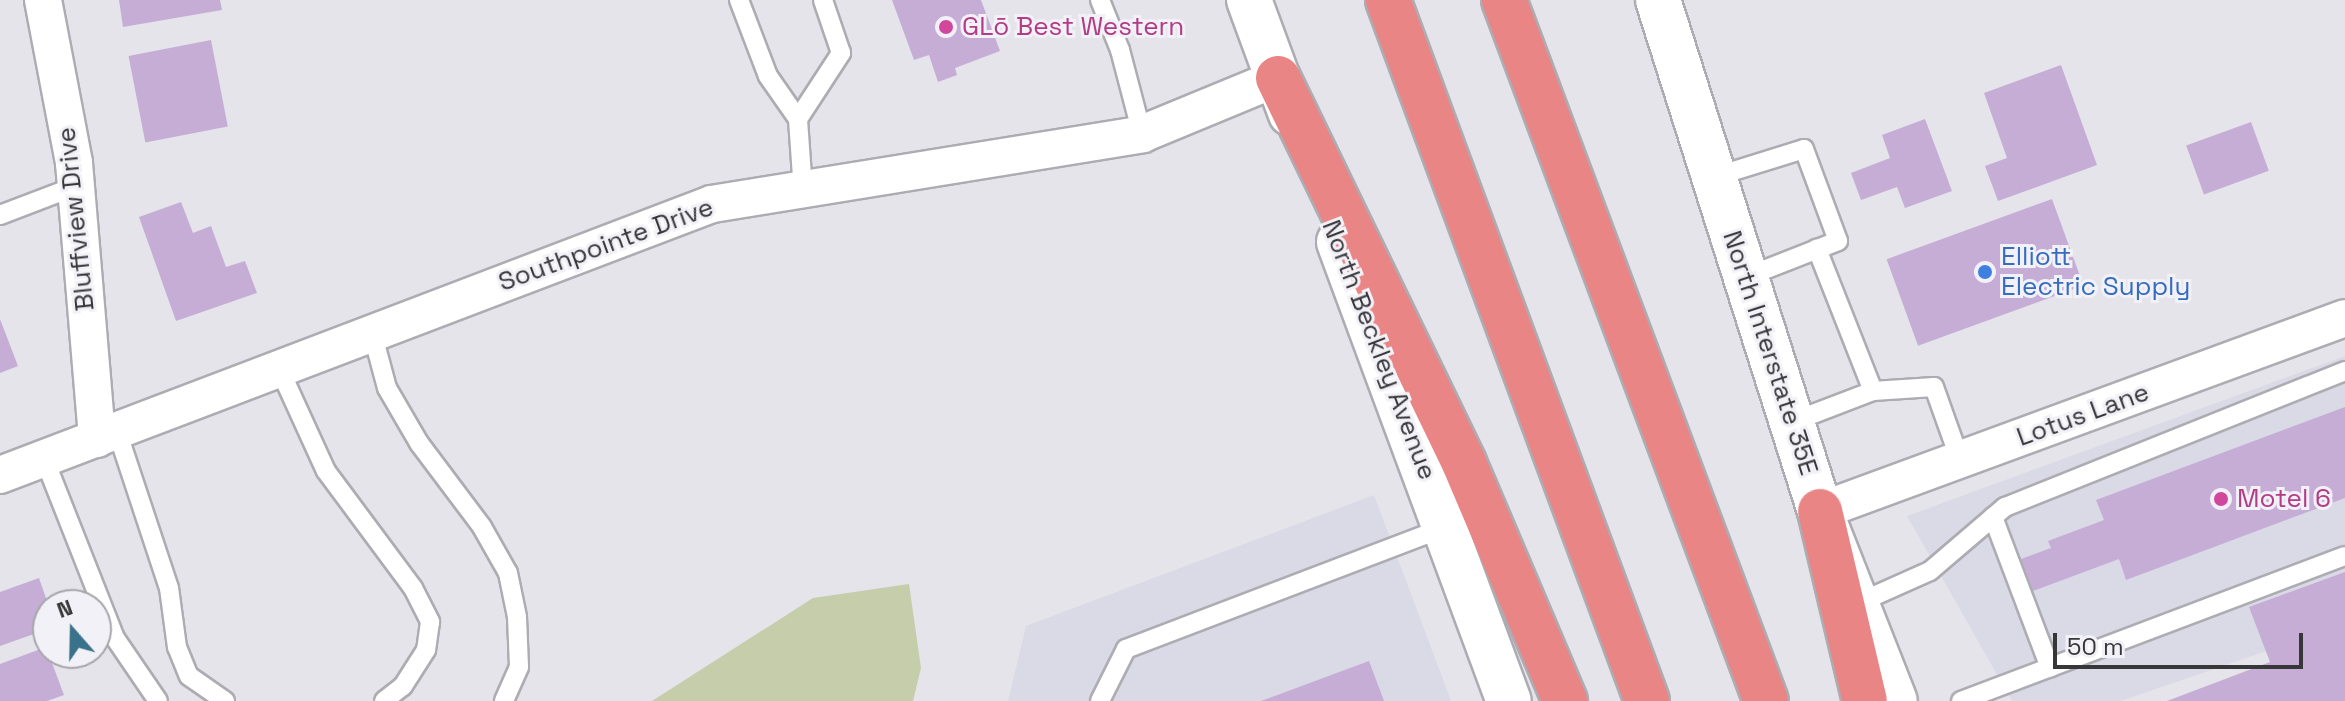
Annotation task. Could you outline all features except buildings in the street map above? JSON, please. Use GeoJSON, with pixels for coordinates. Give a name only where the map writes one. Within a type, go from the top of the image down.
{"type":"FeatureCollection","features":[{"type":"Feature","properties":{"kind":"highway"},"geometry":{"type":"LineString","coordinates":[[1388,0],[1647,701]]}},
{"type":"Feature","properties":{"kind":"highway"},"geometry":{"type":"LineString","coordinates":[[1504,0],[1766,701]]}},
{"type":"Feature","properties":{"kind":"highway"},"geometry":{"type":"LineString","coordinates":[[1278,78],[1464,463],[1565,701]]}},
{"type":"Feature","properties":{"kind":"highway"},"geometry":{"type":"LineString","coordinates":[[1820,511],[1865,701]]}},
{"type":"Feature","properties":{"kind":"main road","name":"North Beckley Avenue"},"geometry":{"type":"LineString","coordinates":[[1249,0],[1509,701]]}},
{"type":"Feature","properties":{"kind":"main road","name":"North Interstate 35E"},"geometry":{"type":"LineString","coordinates":[[1658,0],[1820,511],[1895,701]]}},
{"type":"Feature","properties":{"kind":"street","name":"Bluffview Drive"},"geometry":{"type":"LineString","coordinates":[[43,0],[76,186],[107,435]]}},
{"type":"Feature","properties":{"kind":"street","name":"Southpointe Drive"},"geometry":{"type":"LineString","coordinates":[[0,475],[712,204],[1142,134],[1278,78]]}},
{"type":"Feature","properties":{"kind":"street","name":"Lotus Lane"},"geometry":{"type":"LineString","coordinates":[[1820,511],[2345,318]]}},
{"type":"Feature","properties":{"kind":"lane"},"geometry":{"type":"LineString","coordinates":[[739,0],[768,76],[798,119],[803,191]]}},
{"type":"Feature","properties":{"kind":"lane"},"geometry":{"type":"LineString","coordinates":[[798,119],[841,53],[823,0]]}},
{"type":"Feature","properties":{"kind":"lane"},"geometry":{"type":"LineString","coordinates":[[1100,0],[1120,50],[1142,134]]}},
{"type":"Feature","properties":{"kind":"lane"},"geometry":{"type":"LineString","coordinates":[[1714,177],[1804,149],[1838,241],[1746,277]]}},
{"type":"Feature","properties":{"kind":"lane"},"geometry":{"type":"LineString","coordinates":[[0,215],[76,186]]}},
{"type":"Feature","properties":{"kind":"lane"},"geometry":{"type":"LineString","coordinates":[[1817,249],[1873,391]]}},
{"type":"Feature","properties":{"kind":"lane"},"geometry":{"type":"LineString","coordinates":[[372,332],[387,388],[419,443],[482,527],[508,573],[517,617],[519,667],[504,701]]}},
{"type":"Feature","properties":{"kind":"lane"},"geometry":{"type":"LineString","coordinates":[[279,368],[326,471],[413,588],[430,622],[426,650],[403,686],[384,701]]}},
{"type":"Feature","properties":{"kind":"lane"},"geometry":{"type":"LineString","coordinates":[[1856,604],[1930,571],[2005,507],[2345,371]]}},
{"type":"Feature","properties":{"kind":"lane"},"geometry":{"type":"LineString","coordinates":[[1792,422],[1873,391],[1934,387],[1960,460]]}},
{"type":"Feature","properties":{"kind":"lane"},"geometry":{"type":"LineString","coordinates":[[107,435],[169,588],[177,647],[189,676],[225,701]]}},
{"type":"Feature","properties":{"kind":"lane"},"geometry":{"type":"LineString","coordinates":[[44,458],[115,638],[158,701]]}},
{"type":"Feature","properties":{"kind":"lane"},"geometry":{"type":"LineString","coordinates":[[1993,517],[2050,668]]}},
{"type":"Feature","properties":{"kind":"lane"},"geometry":{"type":"LineString","coordinates":[[1100,701],[1126,649],[1445,527]]}},
{"type":"Feature","properties":{"kind":"lane"},"geometry":{"type":"LineString","coordinates":[[1961,701],[2345,556]]}},
{"type":"Feature","properties":{"kind":"shaded area"},"geometry":{"type":"Polygon","coordinates":[[[2345,356],[2345,624],[2121,701],[2012,701],[1907,516],[2345,356]]]}},
{"type":"Feature","properties":{"kind":"shaded area"},"geometry":{"type":"Polygon","coordinates":[[[1374,495],[1451,701],[1008,701],[1026,626],[1374,495]]]}},
{"type":"Feature","properties":{"kind":"green space"},"geometry":{"type":"Polygon","coordinates":[[[909,584],[921,668],[913,701],[652,701],[813,598],[909,584]]]}},
{"type":"Feature","properties":{"kind":"place","name":"GLō Best Western"},"geometry":{"type":"Point","coordinates":[946,27]}},
{"type":"Feature","properties":{"kind":"place","name":"Elliott Electric Supply"},"geometry":{"type":"Point","coordinates":[1985,272]}},
{"type":"Feature","properties":{"kind":"place","name":"Motel 6"},"geometry":{"type":"Point","coordinates":[2221,499]}}]}
